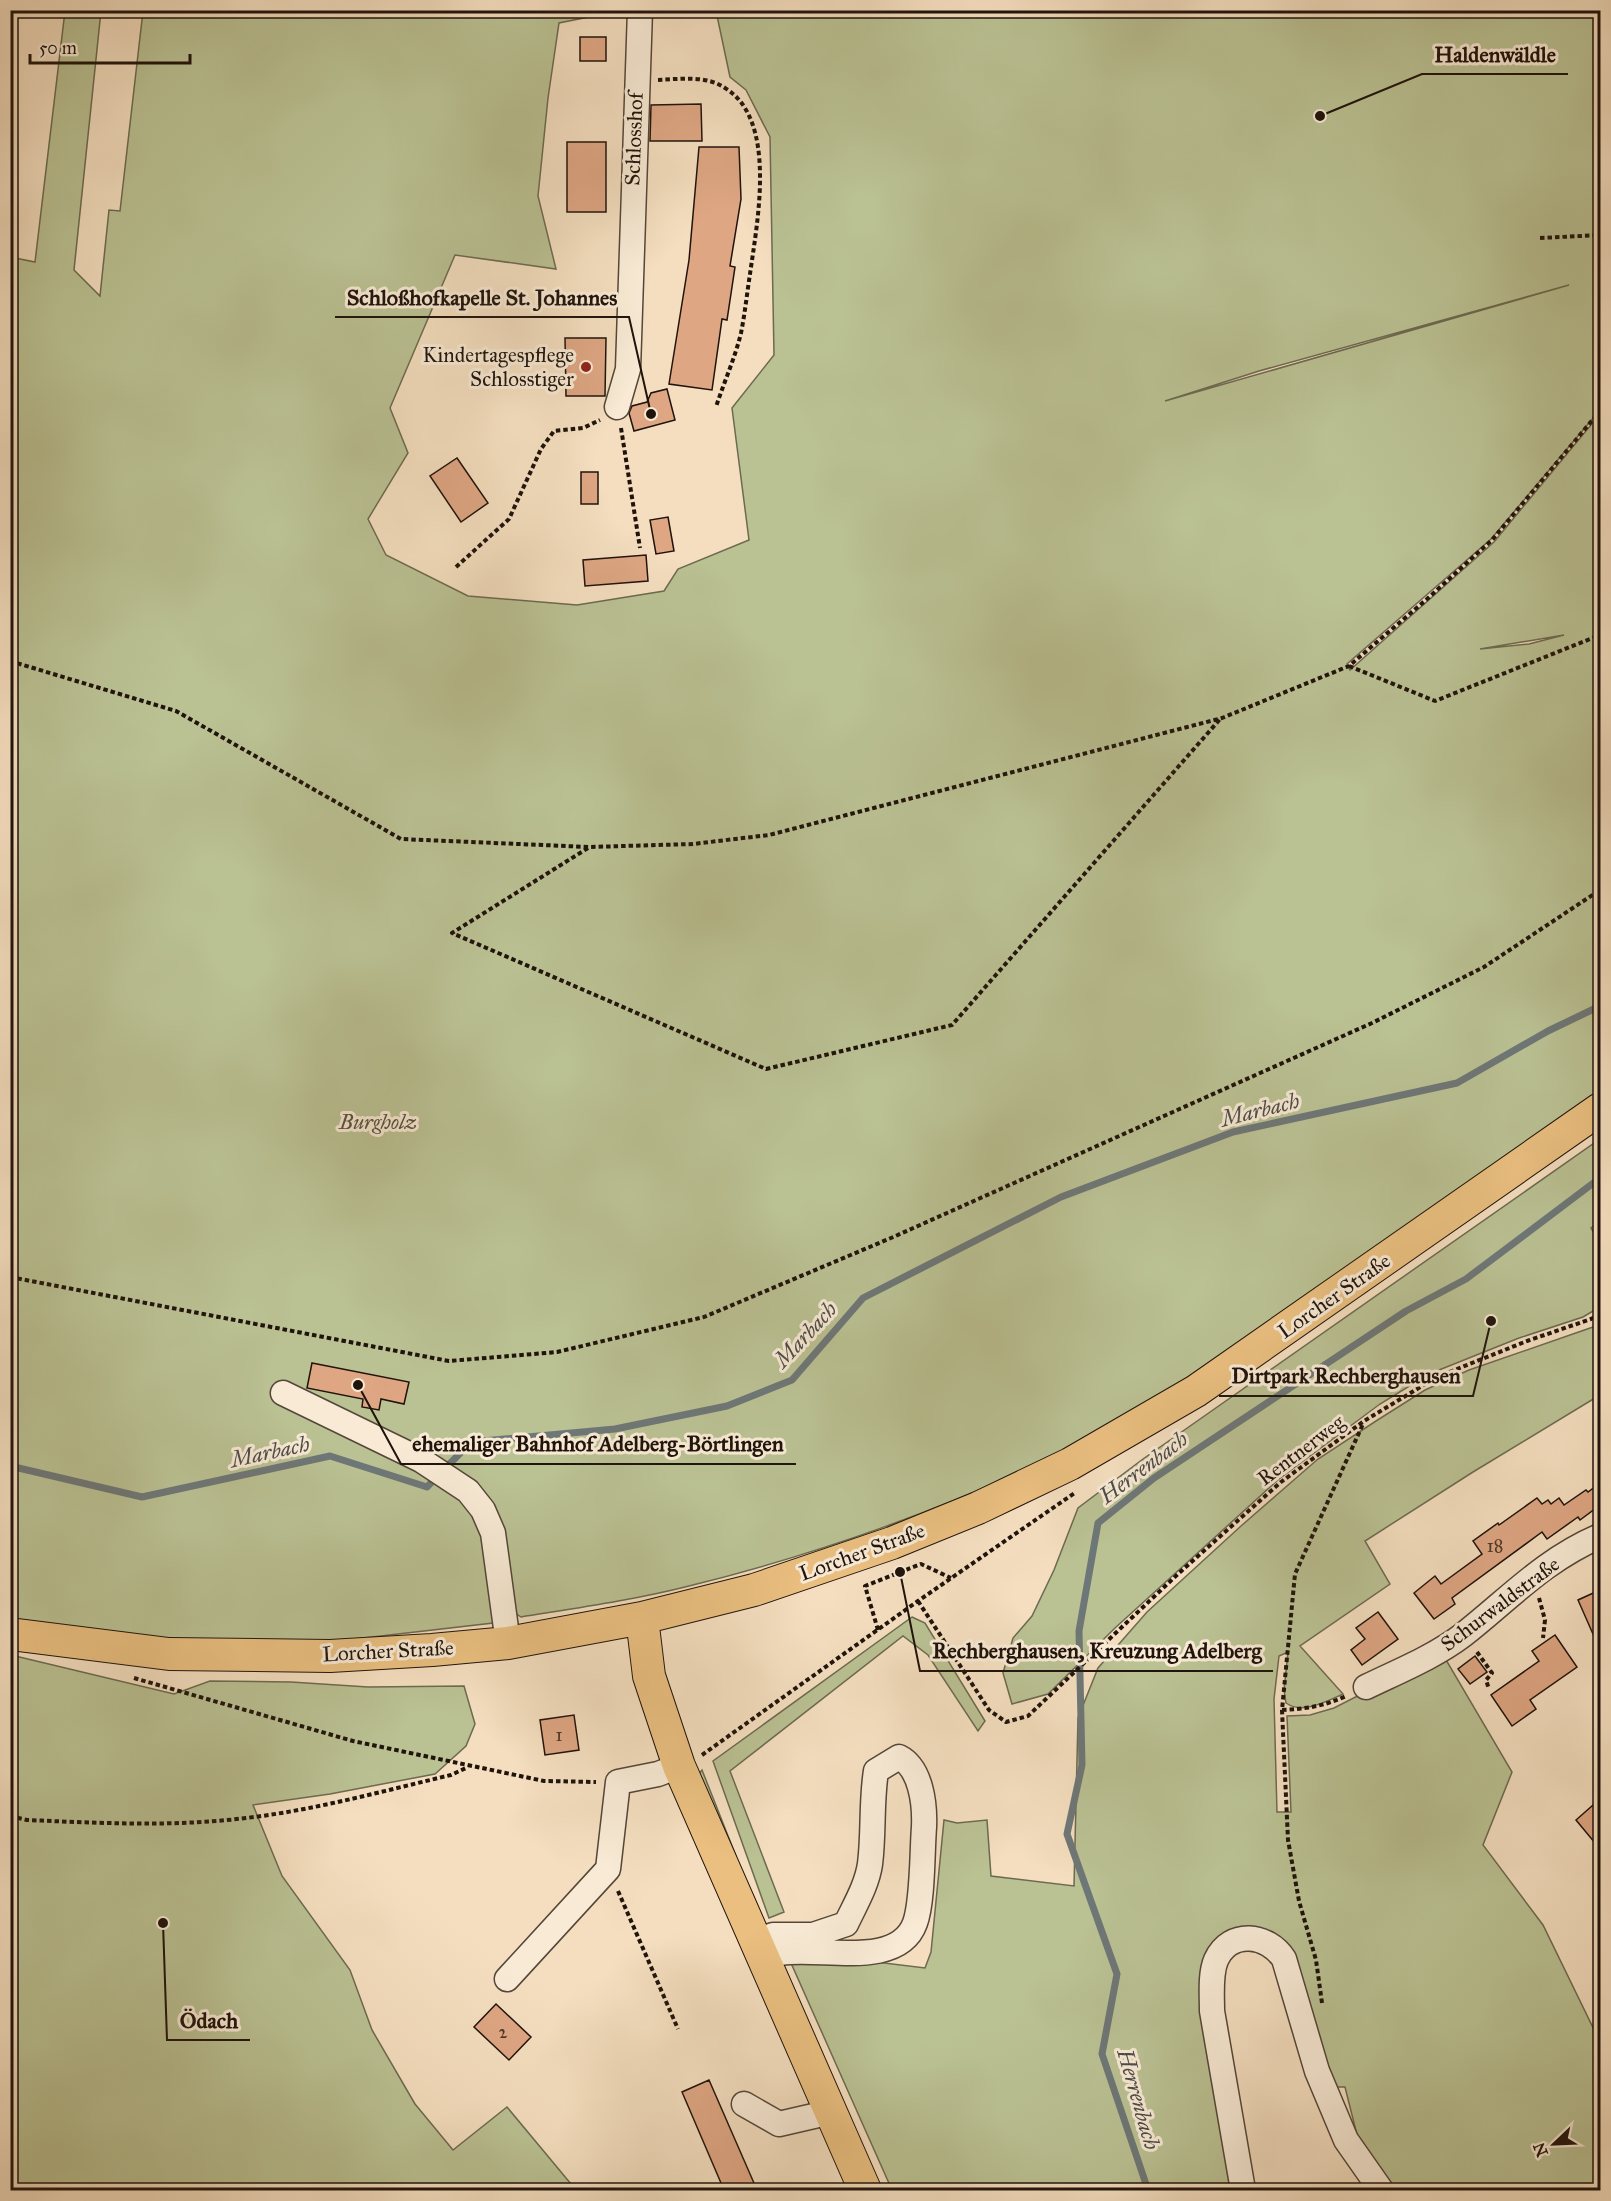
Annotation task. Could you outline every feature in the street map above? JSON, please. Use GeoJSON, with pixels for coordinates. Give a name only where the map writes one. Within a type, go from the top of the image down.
{"type":"FeatureCollection","features":[{"type":"Feature","properties":{"kind":"main road","name":"Lorcher Straße"},"geometry":{"type":"LineString","coordinates":[[10,1634],[169,1654],[330,1656],[508,1644],[642,1618],[754,1590],[892,1543],[978,1508],[1070,1464],[1196,1391],[1600,1109]]}},
{"type":"Feature","properties":{"kind":"main road"},"geometry":{"type":"LineString","coordinates":[[642,1618],[649,1676],[690,1761],[759,1949],[865,2190]]}},
{"type":"Feature","properties":{"kind":"street"},"geometry":{"type":"LineString","coordinates":[[636,80],[640,10]]}},
{"type":"Feature","properties":{"kind":"street","name":"Schlosshof"},"geometry":{"type":"LineString","coordinates":[[617,407],[628,369],[636,80]]}},
{"type":"Feature","properties":{"kind":"street"},"geometry":{"type":"LineString","coordinates":[[283,1393],[421,1460],[468,1491],[483,1510],[493,1533],[508,1644]]}},
{"type":"Feature","properties":{"kind":"street","name":"Schurwaldstraße"},"geometry":{"type":"LineString","coordinates":[[1366,1687],[1455,1641],[1541,1568],[1600,1536]]}},
{"type":"Feature","properties":{"kind":"street"},"geometry":{"type":"LineString","coordinates":[[899,1757],[910,1763],[919,1783],[924,1822],[920,1893],[915,1923],[905,1940],[881,1952],[781,1953],[759,1949],[773,1935],[813,1935],[846,1924],[861,1894],[870,1865],[873,1788],[876,1771],[899,1757]]}},
{"type":"Feature","properties":{"kind":"street"},"geometry":{"type":"LineString","coordinates":[[507,1979],[608,1869],[618,1782],[658,1774],[690,1761]]}},
{"type":"Feature","properties":{"kind":"street"},"geometry":{"type":"LineString","coordinates":[[1243,2190],[1212,2011],[1212,1983],[1214,1966],[1221,1950],[1240,1939],[1254,1938],[1270,1943],[1284,1959],[1317,2071],[1346,2140],[1381,2190]]}},
{"type":"Feature","properties":{"kind":"street"},"geometry":{"type":"LineString","coordinates":[[744,2104],[778,2124],[831,2112]]}},
{"type":"Feature","properties":{"kind":"path","name":"Schlosshof"},"geometry":{"type":"LineString","coordinates":[[636,80],[704,79],[725,87],[742,102],[754,125],[759,156],[758,220],[741,333],[716,407]]}},
{"type":"Feature","properties":{"kind":"path"},"geometry":{"type":"LineString","coordinates":[[1540,238],[1600,235]]}},
{"type":"Feature","properties":{"kind":"path"},"geometry":{"type":"LineString","coordinates":[[617,407],[640,548]]}},
{"type":"Feature","properties":{"kind":"path"},"geometry":{"type":"LineString","coordinates":[[456,567],[509,519],[541,449],[554,431],[583,428],[608,416],[617,407]]}},
{"type":"Feature","properties":{"kind":"path"},"geometry":{"type":"LineString","coordinates":[[10,661],[176,711],[401,839],[589,847],[693,844],[769,835],[1222,718],[1348,666],[1428,599],[1492,540],[1600,411]]}},
{"type":"Feature","properties":{"kind":"path"},"geometry":{"type":"LineString","coordinates":[[1348,666],[1435,701],[1600,635]]}},
{"type":"Feature","properties":{"kind":"path"},"geometry":{"type":"LineString","coordinates":[[589,847],[452,933],[766,1069],[952,1025],[1222,718]]}},
{"type":"Feature","properties":{"kind":"path"},"geometry":{"type":"LineString","coordinates":[[10,1277],[449,1361],[557,1352],[704,1317],[891,1238],[1372,1023],[1484,967],[1600,890]]}},
{"type":"Feature","properties":{"kind":"path","name":"Rentnerweg"},"geometry":{"type":"LineString","coordinates":[[878,1630],[918,1601],[989,1710],[1006,1722],[1028,1716],[1093,1657],[1179,1573],[1281,1482],[1364,1421],[1437,1377],[1600,1314]]}},
{"type":"Feature","properties":{"kind":"path"},"geometry":{"type":"LineString","coordinates":[[1323,2007],[1316,1960],[1299,1901],[1287,1839],[1282,1710],[1295,1574],[1364,1421]]}},
{"type":"Feature","properties":{"kind":"path"},"geometry":{"type":"LineString","coordinates":[[690,1761],[878,1630],[865,1586],[921,1564],[951,1578]]}},
{"type":"Feature","properties":{"kind":"path"},"geometry":{"type":"LineString","coordinates":[[1526,1581],[1537,1594],[1543,1607],[1545,1620],[1543,1638]]}},
{"type":"Feature","properties":{"kind":"path"},"geometry":{"type":"LineString","coordinates":[[1455,1641],[1492,1673],[1486,1680],[1490,1689]]}},
{"type":"Feature","properties":{"kind":"path"},"geometry":{"type":"LineString","coordinates":[[125,1676],[353,1741],[469,1767],[544,1782],[618,1782]]}},
{"type":"Feature","properties":{"kind":"path"},"geometry":{"type":"LineString","coordinates":[[1282,1710],[1330,1704],[1366,1687]]}},
{"type":"Feature","properties":{"kind":"path"},"geometry":{"type":"LineString","coordinates":[[10,1816],[27,1821],[146,1825],[246,1818],[329,1804],[451,1775],[469,1767]]}},
{"type":"Feature","properties":{"kind":"path"},"geometry":{"type":"LineString","coordinates":[[608,1869],[678,2029]]}},
{"type":"Feature","properties":{"kind":"green space","name":"Burgholz"},"geometry":{"type":"Polygon","coordinates":[[[65,11],[101,11],[74,270],[100,296],[109,210],[120,211],[143,11],[619,11],[559,23],[548,98],[538,196],[556,269],[455,255],[390,408],[408,453],[368,519],[386,555],[468,596],[577,605],[664,591],[678,569],[749,540],[732,408],[774,355],[770,137],[746,90],[730,77],[716,11],[1600,11],[1600,410],[1491,539],[1347,664],[1350,670],[1494,542],[1600,414],[1600,1090],[1244,1340],[1128,1416],[1068,1449],[978,1491],[882,1528],[737,1574],[668,1591],[521,1617],[512,1611],[488,1535],[493,1623],[346,1640],[226,1644],[11,1620],[10,257],[35,262],[65,11]],[[1569,285],[1259,371],[1165,401],[1569,285]],[[1564,635],[1480,649],[1529,644],[1564,635]]]}},
{"type":"Feature","properties":{"kind":"green space"},"geometry":{"type":"Polygon","coordinates":[[[1600,1139],[1600,1235],[1595,1225],[1591,1228],[1600,1243],[1600,1307],[1583,1317],[1519,1338],[1429,1374],[1380,1404],[1279,1479],[1115,1628],[1048,1694],[1012,1704],[1003,1673],[1013,1638],[1032,1616],[1054,1570],[1078,1508],[1143,1459],[1600,1139]]]}},
{"type":"Feature","properties":{"kind":"green space"},"geometry":{"type":"Polygon","coordinates":[[[1600,1322],[1600,1395],[1365,1541],[1390,1584],[1300,1646],[1343,1694],[1307,1707],[1300,1708],[1286,1703],[1284,1690],[1288,1652],[1279,1656],[1274,1699],[1277,1812],[1291,1812],[1287,1716],[1310,1715],[1334,1708],[1442,1653],[1512,1772],[1483,1845],[1543,1925],[1600,2042],[1600,2190],[1395,2190],[1357,2135],[1345,2087],[1332,2087],[1283,1949],[1218,1947],[1235,2190],[892,2190],[791,1963],[835,1957],[925,1968],[931,1952],[944,1820],[957,1823],[987,1820],[991,1876],[1074,1886],[1078,1718],[1098,1668],[1147,1612],[1318,1459],[1376,1421],[1425,1390],[1469,1370],[1593,1327],[1600,1322]]]}},
{"type":"Feature","properties":{"kind":"green space"},"geometry":{"type":"Polygon","coordinates":[[[912,1617],[925,1623],[985,1721],[978,1731],[928,1655],[903,1636],[730,1771],[784,1912],[769,1918],[713,1761],[912,1617]]]}},
{"type":"Feature","properties":{"kind":"green space"},"geometry":{"type":"Polygon","coordinates":[[[11,1655],[174,1694],[210,1681],[291,1682],[368,1687],[464,1686],[475,1724],[466,1746],[435,1774],[330,1794],[253,1805],[282,1876],[350,1970],[372,2030],[415,2104],[453,2150],[507,2107],[576,2190],[11,2190],[11,1655]]]}},
{"type":"Feature","properties":{"kind":"green space"},"geometry":{"type":"Polygon","coordinates":[[[702,1770],[736,1856],[698,1775],[702,1770]]]}},
{"type":"Feature","properties":{"kind":"building"},"geometry":{"type":"Polygon","coordinates":[[[580,37],[606,37],[606,61],[580,61],[580,37]]]}},
{"type":"Feature","properties":{"kind":"building"},"geometry":{"type":"Polygon","coordinates":[[[701,104],[702,141],[650,141],[651,105],[701,104]]]}},
{"type":"Feature","properties":{"kind":"building"},"geometry":{"type":"Polygon","coordinates":[[[567,142],[606,142],[606,212],[567,212],[567,142]]]}},
{"type":"Feature","properties":{"kind":"building"},"geometry":{"type":"Polygon","coordinates":[[[699,147],[739,147],[741,199],[730,266],[735,267],[727,320],[722,319],[712,390],[669,384],[689,260],[699,147]]]}},
{"type":"Feature","properties":{"kind":"building","name":"Kindertagespflege Schlosstiger"},"geometry":{"type":"Polygon","coordinates":[[[565,338],[606,338],[605,396],[566,396],[565,338]]]}},
{"type":"Feature","properties":{"kind":"building"},"geometry":{"type":"Polygon","coordinates":[[[667,389],[675,420],[634,431],[629,413],[632,406],[647,402],[651,393],[667,389]]]}},
{"type":"Feature","properties":{"kind":"building"},"geometry":{"type":"Polygon","coordinates":[[[457,458],[488,503],[461,522],[430,476],[457,458]]]}},
{"type":"Feature","properties":{"kind":"building"},"geometry":{"type":"Polygon","coordinates":[[[581,472],[598,472],[598,504],[581,504],[581,472]]]}},
{"type":"Feature","properties":{"kind":"building"},"geometry":{"type":"Polygon","coordinates":[[[668,517],[674,551],[656,554],[650,520],[668,517]]]}},
{"type":"Feature","properties":{"kind":"building"},"geometry":{"type":"Polygon","coordinates":[[[646,555],[648,581],[585,586],[583,560],[646,555]]]}},
{"type":"Feature","properties":{"kind":"building"},"geometry":{"type":"Polygon","coordinates":[[[312,1363],[409,1382],[404,1404],[381,1399],[379,1410],[362,1407],[363,1399],[307,1388],[312,1363]]]}},
{"type":"Feature","properties":{"kind":"building"},"geometry":{"type":"Polygon","coordinates":[[[1600,1483],[1600,1505],[1580,1520],[1578,1517],[1547,1539],[1542,1532],[1452,1598],[1455,1604],[1434,1619],[1414,1593],[1435,1576],[1441,1584],[1482,1554],[1473,1541],[1537,1498],[1542,1504],[1548,1500],[1551,1504],[1559,1498],[1564,1505],[1600,1483]]]}},
{"type":"Feature","properties":{"kind":"building"},"geometry":{"type":"Polygon","coordinates":[[[1600,1590],[1600,1650],[1578,1600],[1600,1590]]]}},
{"type":"Feature","properties":{"kind":"building"},"geometry":{"type":"Polygon","coordinates":[[[1378,1612],[1398,1639],[1362,1665],[1351,1650],[1365,1639],[1356,1628],[1378,1612]]]}},
{"type":"Feature","properties":{"kind":"building"},"geometry":{"type":"Polygon","coordinates":[[[1555,1635],[1577,1667],[1530,1700],[1536,1709],[1512,1726],[1491,1695],[1539,1661],[1532,1651],[1555,1635]]]}},
{"type":"Feature","properties":{"kind":"building"},"geometry":{"type":"Polygon","coordinates":[[[1475,1656],[1487,1672],[1470,1684],[1458,1669],[1475,1656]]]}},
{"type":"Feature","properties":{"kind":"building"},"geometry":{"type":"Polygon","coordinates":[[[574,1715],[579,1750],[545,1755],[540,1720],[574,1715]]]}},
{"type":"Feature","properties":{"kind":"building"},"geometry":{"type":"Polygon","coordinates":[[[1600,1799],[1600,1849],[1576,1820],[1600,1799]]]}},
{"type":"Feature","properties":{"kind":"building"},"geometry":{"type":"Polygon","coordinates":[[[496,2004],[531,2037],[509,2060],[474,2027],[496,2004]]]}},
{"type":"Feature","properties":{"kind":"building"},"geometry":{"type":"Polygon","coordinates":[[[709,2080],[757,2190],[724,2190],[682,2092],[709,2080]]]}},
{"type":"Feature","properties":{"kind":"waterway","name":"Marbach"},"geometry":{"type":"LineString","coordinates":[[10,1466],[142,1497],[330,1456],[427,1487],[471,1442],[615,1429],[727,1406],[792,1380],[863,1298],[1061,1197],[1233,1132],[1457,1083],[1548,1031],[1600,1006]]}},
{"type":"Feature","properties":{"kind":"waterway","name":"Herrenbach"},"geometry":{"type":"LineString","coordinates":[[1148,2190],[1102,2054],[1117,1974],[1067,1834],[1082,1765],[1079,1631],[1098,1523],[1154,1478],[1406,1311],[1466,1279],[1600,1178]]}},
{"type":"Feature","properties":{"kind":"place","name":"Haldenwäldle"},"geometry":{"type":"Point","coordinates":[1320,116]}},
{"type":"Feature","properties":{"kind":"place","name":"Kindertagespflege Schlosstiger"},"geometry":{"type":"Point","coordinates":[586,367]}},
{"type":"Feature","properties":{"kind":"place","name":"Schloßhofkapelle St. Johannes"},"geometry":{"type":"Point","coordinates":[651,414]}},
{"type":"Feature","properties":{"kind":"place","name":"Dirtpark Rechberghausen"},"geometry":{"type":"Point","coordinates":[1491,1321]}},
{"type":"Feature","properties":{"kind":"place","name":"ehemaliger Bahnhof Adelberg-Börtlingen"},"geometry":{"type":"Point","coordinates":[358,1385]}},
{"type":"Feature","properties":{"kind":"place","name":"Rechberghausen, Kreuzung Adelberg"},"geometry":{"type":"Point","coordinates":[900,1572]}},
{"type":"Feature","properties":{"kind":"place","name":"Ödach"},"geometry":{"type":"Point","coordinates":[163,1923]}}]}
